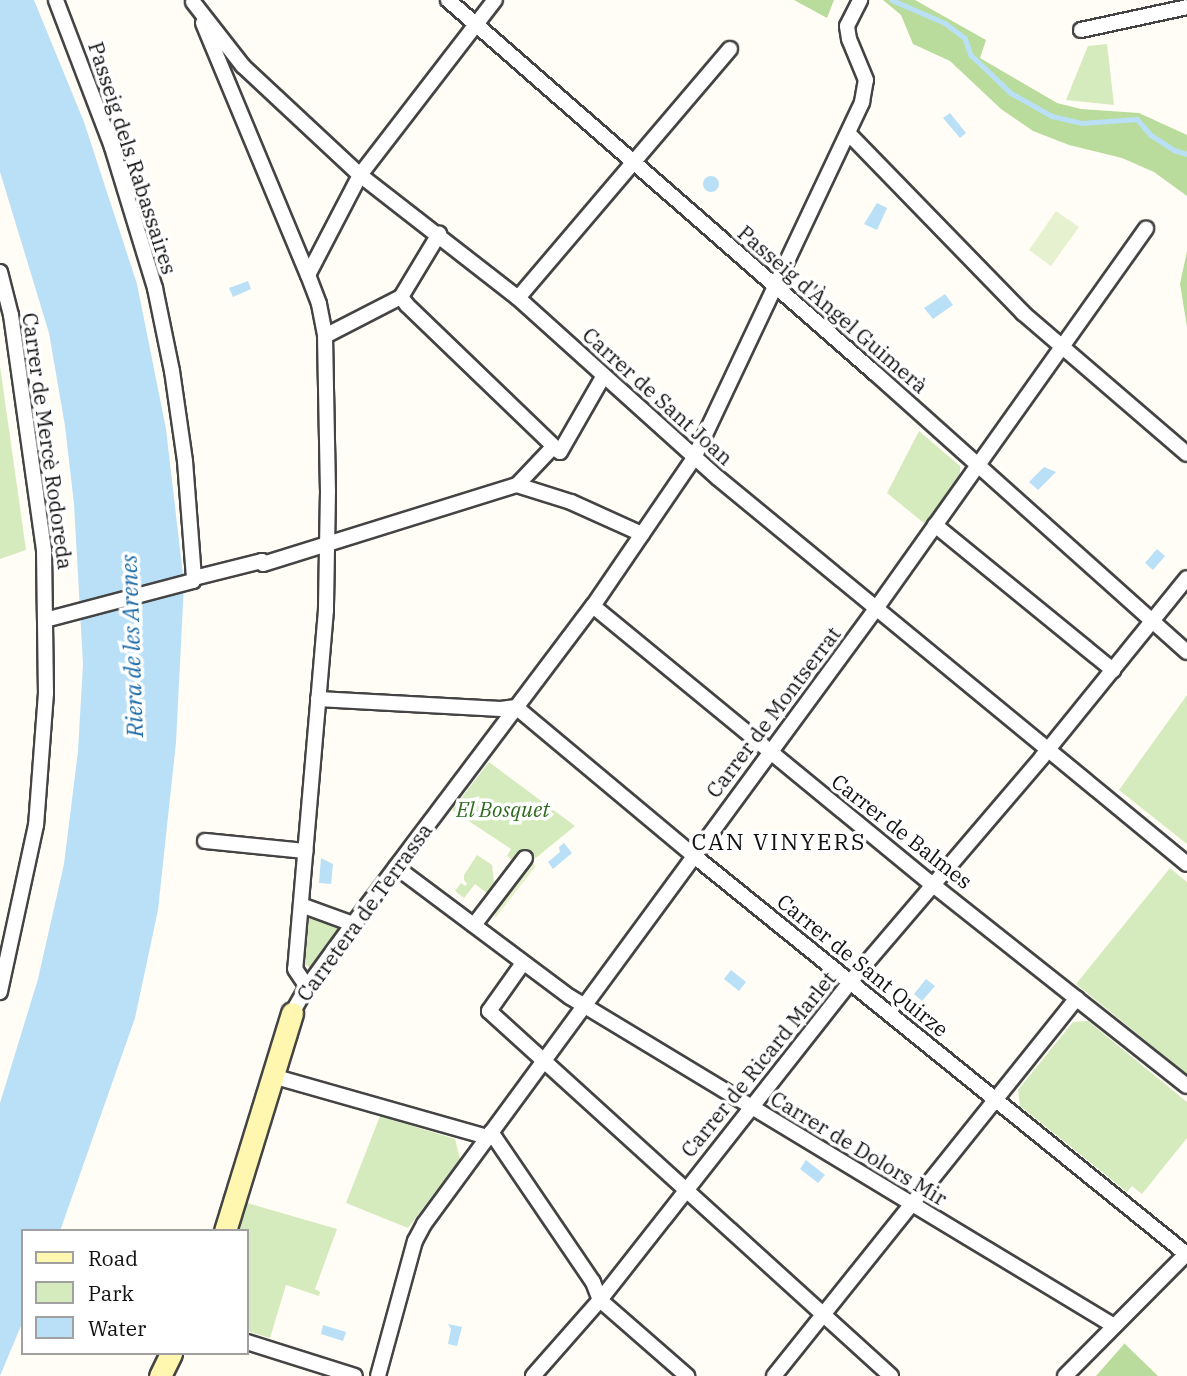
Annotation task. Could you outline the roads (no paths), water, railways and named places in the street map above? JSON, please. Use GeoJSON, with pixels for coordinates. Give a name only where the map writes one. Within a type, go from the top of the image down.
{"type":"FeatureCollection","features":[{"type":"Feature","properties":{"kind":"street","name":"Passeig dels Rabassaires"},"geometry":{"type":"LineString","coordinates":[[56,0],[112,147],[155,288],[172,371],[185,461],[193,579]]}},
{"type":"Feature","properties":{"kind":"street","name":"Passeig d'Àngel Guimerà"},"geometry":{"type":"LineString","coordinates":[[448,0],[775,285],[1187,652]]}},
{"type":"Feature","properties":{"kind":"street"},"geometry":{"type":"LineString","coordinates":[[308,275],[360,175],[495,0]]}},
{"type":"Feature","properties":{"kind":"street","name":"Carretera de Terrassa"},"geometry":{"type":"LineString","coordinates":[[226,1229],[292,1013],[307,987],[593,606],[694,458],[849,134],[866,88],[863,66],[847,32],[849,17],[860,0]]}},
{"type":"Feature","properties":{"kind":"street"},"geometry":{"type":"LineString","coordinates":[[193,1],[308,275],[319,304],[325,336],[327,544],[318,699],[295,969],[307,987]]}},
{"type":"Feature","properties":{"kind":"street","name":"Carrer de Sant Joan"},"geometry":{"type":"LineString","coordinates":[[193,1],[244,68],[360,175],[518,298],[694,458],[875,610],[1187,864]]}},
{"type":"Feature","properties":{"kind":"street"},"geometry":{"type":"LineString","coordinates":[[1081,30],[1186,7]]}},
{"type":"Feature","properties":{"kind":"street"},"geometry":{"type":"LineString","coordinates":[[518,298],[635,164],[730,49]]}},
{"type":"Feature","properties":{"kind":"street"},"geometry":{"type":"LineString","coordinates":[[228,79],[234,85],[244,84],[248,75],[244,68]]}},
{"type":"Feature","properties":{"kind":"street"},"geometry":{"type":"LineString","coordinates":[[849,134],[1023,313],[1187,454]]}},
{"type":"Feature","properties":{"kind":"street","name":"Carrer de Montserrat"},"geometry":{"type":"LineString","coordinates":[[378,1376],[415,1241],[542,1061],[875,610],[1146,228]]}},
{"type":"Feature","properties":{"kind":"street"},"geometry":{"type":"LineString","coordinates":[[325,336],[401,297],[439,234]]}},
{"type":"Feature","properties":{"kind":"street","name":"Carrer de Mercè Rodoreda"},"geometry":{"type":"LineString","coordinates":[[0,992],[36,825],[44,738],[46,620],[44,551],[11,315],[1,275]]}},
{"type":"Feature","properties":{"kind":"street"},"geometry":{"type":"LineString","coordinates":[[401,297],[556,450]]}},
{"type":"Feature","properties":{"kind":"street"},"geometry":{"type":"LineString","coordinates":[[46,620],[262,561],[263,564],[517,485],[556,450],[603,377]]}},
{"type":"Feature","properties":{"kind":"street"},"geometry":{"type":"LineString","coordinates":[[517,485],[571,502],[642,534]]}},
{"type":"Feature","properties":{"kind":"street"},"geometry":{"type":"LineString","coordinates":[[935,525],[1113,670]]}},
{"type":"Feature","properties":{"kind":"street","name":"Carrer de Ricard Marlet"},"geometry":{"type":"LineString","coordinates":[[533,1376],[600,1300],[851,981],[1048,750],[1187,579]]}},
{"type":"Feature","properties":{"kind":"street","name":"Carrer de Balmes"},"geometry":{"type":"LineString","coordinates":[[593,606],[932,884],[1187,1086]]}},
{"type":"Feature","properties":{"kind":"street"},"geometry":{"type":"LineString","coordinates":[[318,699],[501,709],[516,706]]}},
{"type":"Feature","properties":{"kind":"street","name":"Carrer de Sant Quirze"},"geometry":{"type":"LineString","coordinates":[[516,706],[694,855],[1186,1253]]}},
{"type":"Feature","properties":{"kind":"street"},"geometry":{"type":"LineString","coordinates":[[205,841],[306,851]]}},
{"type":"Feature","properties":{"kind":"street"},"geometry":{"type":"LineString","coordinates":[[474,925],[526,858]]}},
{"type":"Feature","properties":{"kind":"street","name":"Carrer de Dolors Mir"},"geometry":{"type":"LineString","coordinates":[[396,866],[583,1005],[1114,1326]]}},
{"type":"Feature","properties":{"kind":"street"},"geometry":{"type":"LineString","coordinates":[[301,905],[353,924]]}},
{"type":"Feature","properties":{"kind":"street"},"geometry":{"type":"LineString","coordinates":[[523,963],[489,1010],[891,1376]]}},
{"type":"Feature","properties":{"kind":"street"},"geometry":{"type":"LineString","coordinates":[[774,1376],[1077,998]]}},
{"type":"Feature","properties":{"kind":"street"},"geometry":{"type":"LineString","coordinates":[[272,1076],[489,1135],[593,1282],[600,1300],[687,1376]]}},
{"type":"Feature","properties":{"kind":"street"},"geometry":{"type":"LineString","coordinates":[[1065,1376],[1186,1253]]}},
{"type":"Feature","properties":{"kind":"street"},"geometry":{"type":"LineString","coordinates":[[248,1342],[355,1376]]}},
{"type":"Feature","properties":{"kind":"street"},"geometry":{"type":"LineString","coordinates":[[160,1376],[171,1355]]}},
{"type":"Feature","properties":{"kind":"water","name":"Riera de les Arenes"},"geometry":{"type":"Polygon","coordinates":[[[0,0],[34,0],[84,122],[137,284],[166,429],[184,584],[176,742],[158,910],[135,1018],[61,1229],[21,1229],[21,1326],[0,1376],[0,1103],[38,979],[64,864],[78,751],[83,664],[74,504],[65,426],[49,333],[0,172],[0,0]]]}},
{"type":"Feature","properties":{"kind":"water"},"geometry":{"type":"Polygon","coordinates":[[[950,113],[966,133],[960,138],[943,118],[950,113]]]}},
{"type":"Feature","properties":{"kind":"water"},"geometry":{"type":"Polygon","coordinates":[[[708,176],[714,176],[719,184],[717,190],[708,192],[703,187],[703,181],[708,176]]]}},
{"type":"Feature","properties":{"kind":"water"},"geometry":{"type":"Polygon","coordinates":[[[877,203],[887,208],[877,230],[864,224],[877,203]]]}},
{"type":"Feature","properties":{"kind":"water"},"geometry":{"type":"Polygon","coordinates":[[[248,281],[251,289],[233,297],[229,288],[248,281]]]}},
{"type":"Feature","properties":{"kind":"water"},"geometry":{"type":"Polygon","coordinates":[[[945,294],[953,305],[933,319],[924,308],[945,294]]]}},
{"type":"Feature","properties":{"kind":"water"},"geometry":{"type":"Polygon","coordinates":[[[1044,467],[1056,472],[1038,490],[1029,482],[1044,467]]]}},
{"type":"Feature","properties":{"kind":"water"},"geometry":{"type":"Polygon","coordinates":[[[1157,549],[1165,556],[1153,570],[1145,563],[1157,549]]]}},
{"type":"Feature","properties":{"kind":"water"},"geometry":{"type":"Polygon","coordinates":[[[564,843],[572,853],[553,869],[548,862],[560,852],[559,847],[564,843]]]}},
{"type":"Feature","properties":{"kind":"water"},"geometry":{"type":"Polygon","coordinates":[[[321,858],[333,864],[331,884],[319,883],[321,858]]]}},
{"type":"Feature","properties":{"kind":"water"},"geometry":{"type":"Polygon","coordinates":[[[731,970],[746,982],[739,991],[724,979],[731,970]]]}},
{"type":"Feature","properties":{"kind":"water"},"geometry":{"type":"Polygon","coordinates":[[[926,979],[935,986],[922,1001],[914,994],[926,979]]]}},
{"type":"Feature","properties":{"kind":"water"},"geometry":{"type":"Polygon","coordinates":[[[806,1160],[825,1175],[818,1183],[800,1169],[806,1160]]]}},
{"type":"Feature","properties":{"kind":"water"},"geometry":{"type":"Polygon","coordinates":[[[448,1324],[462,1327],[457,1346],[448,1344],[451,1329],[448,1324]]]}},
{"type":"Feature","properties":{"kind":"water"},"geometry":{"type":"Polygon","coordinates":[[[323,1325],[346,1332],[343,1341],[321,1334],[323,1325]]]}},
{"type":"Feature","properties":{"kind":"waterway"},"geometry":{"type":"LineString","coordinates":[[892,0],[945,23],[965,38],[971,55],[1011,93],[1052,116],[1082,123],[1137,119],[1151,135],[1174,150],[1187,154]]}},
{"type":"Feature","properties":{"kind":"district","name":"CAN VINYERS"},"geometry":{"type":"Point","coordinates":[779,841]}},
{"type":"Feature","properties":{"kind":"park label","name":"El Bosquet"},"geometry":{"type":"Point","coordinates":[503,809]}}]}
